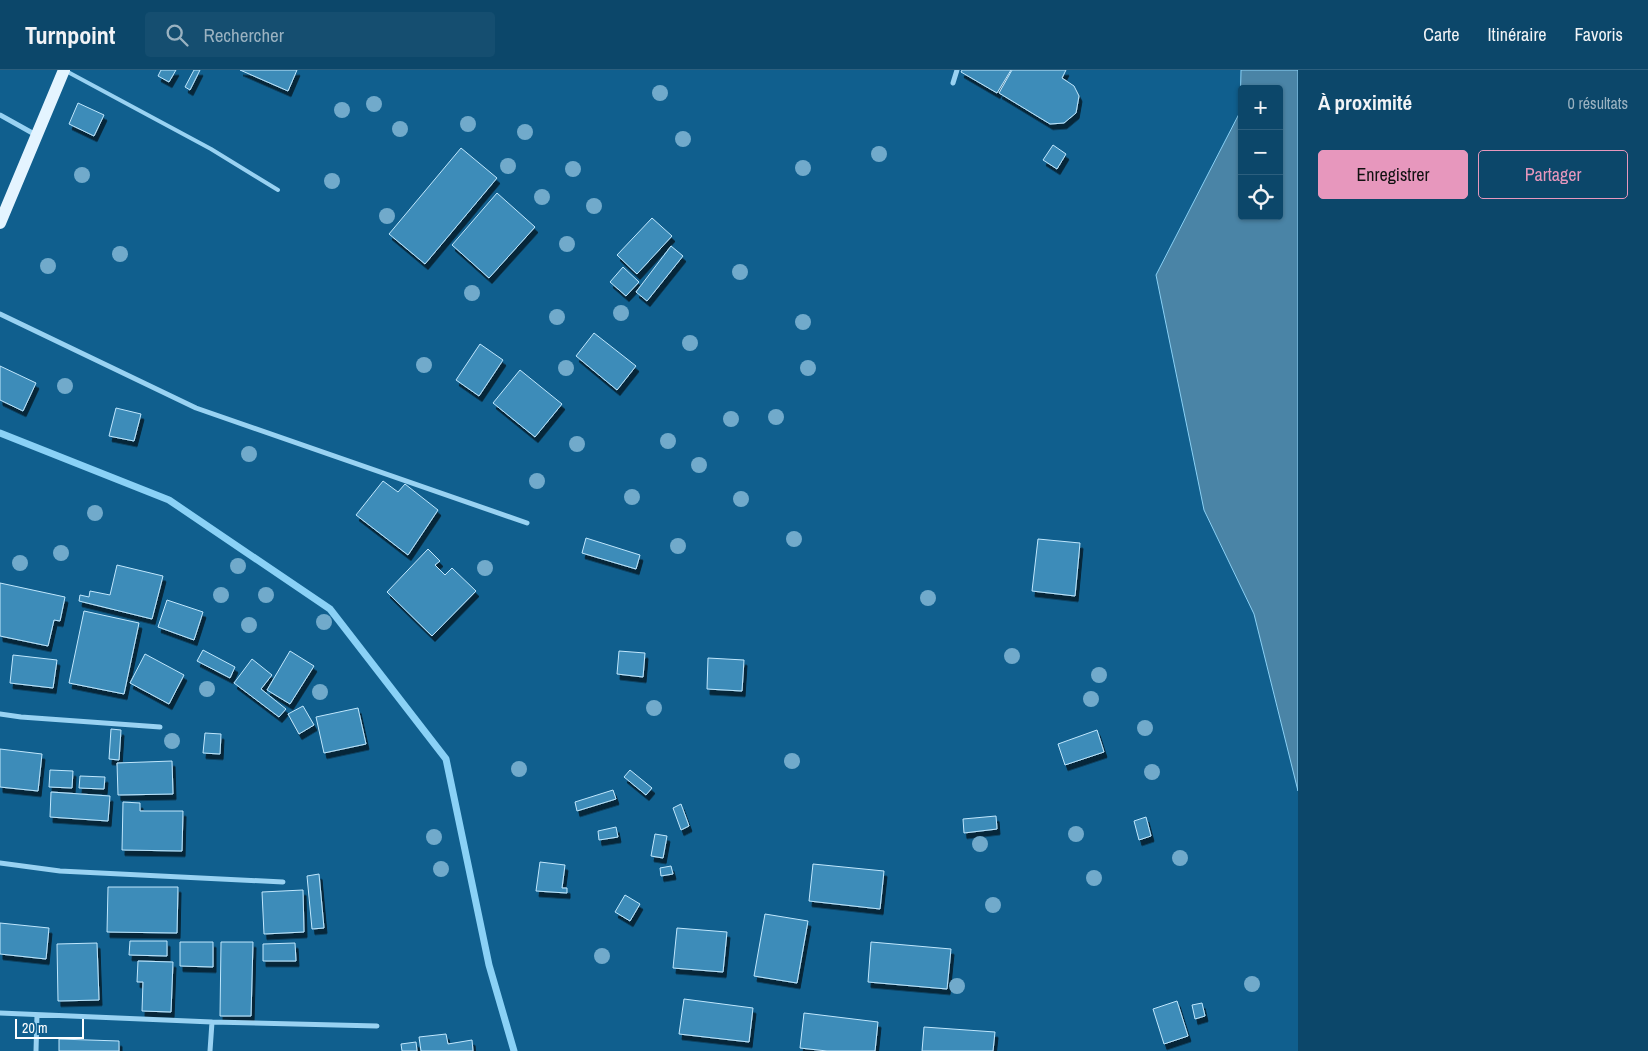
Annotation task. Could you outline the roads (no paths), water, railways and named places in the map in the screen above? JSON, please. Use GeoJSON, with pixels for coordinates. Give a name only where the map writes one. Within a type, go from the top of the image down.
{"type":"FeatureCollection","features":[{"type":"Feature","properties":{"kind":"main road"},"geometry":{"type":"LineString","coordinates":[[0,223],[64,70]]}},
{"type":"Feature","properties":{"kind":"street"},"geometry":{"type":"LineString","coordinates":[[952,83],[957,70]]}},
{"type":"Feature","properties":{"kind":"street"},"geometry":{"type":"LineString","coordinates":[[0,115],[36,135]]}},
{"type":"Feature","properties":{"kind":"street"},"geometry":{"type":"LineString","coordinates":[[0,314],[196,408],[527,523]]}},
{"type":"Feature","properties":{"kind":"street"},"geometry":{"type":"LineString","coordinates":[[0,714],[160,727]]}},
{"type":"Feature","properties":{"kind":"street"},"geometry":{"type":"LineString","coordinates":[[0,863],[60,871],[282,882]]}},
{"type":"Feature","properties":{"kind":"street"},"geometry":{"type":"LineString","coordinates":[[0,1013],[212,1022],[378,1026]]}},
{"type":"Feature","properties":{"kind":"street"},"geometry":{"type":"LineString","coordinates":[[36,1051],[37,1015]]}},
{"type":"Feature","properties":{"kind":"street"},"geometry":{"type":"LineString","coordinates":[[210,1051],[212,1022]]}},
{"type":"Feature","properties":{"kind":"lane"},"geometry":{"type":"LineString","coordinates":[[64,70],[211,149],[278,190]]}},
{"type":"Feature","properties":{"kind":"water"},"geometry":{"type":"Polygon","coordinates":[[[1241,70],[1298,70],[1298,791],[1254,614],[1204,510],[1156,275],[1238,116],[1238,220],[1283,220],[1283,85],[1241,85],[1241,70]]]}},
{"type":"Feature","properties":{"kind":"waterway"},"geometry":{"type":"LineString","coordinates":[[0,433],[169,500],[330,609],[446,759],[489,965],[514,1051]]}}]}
